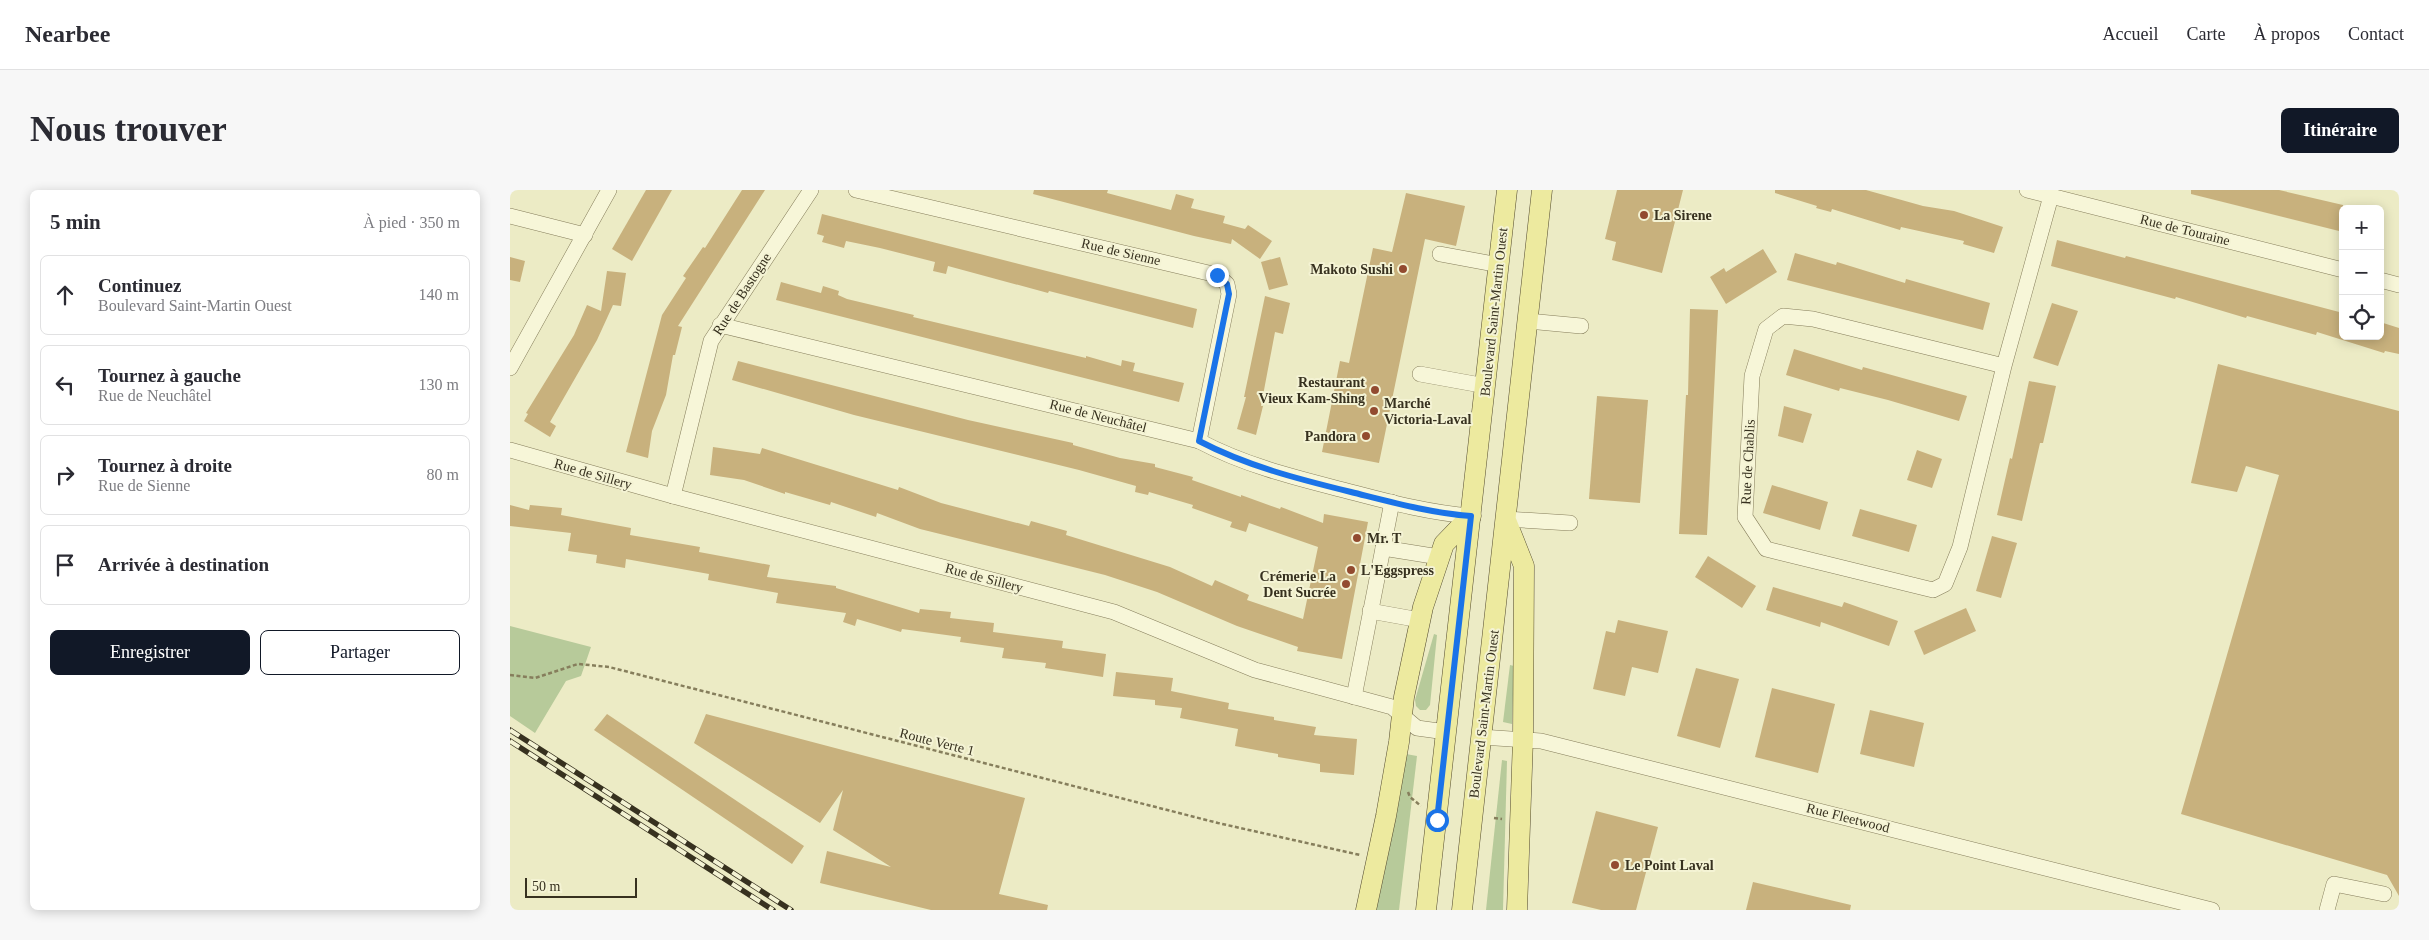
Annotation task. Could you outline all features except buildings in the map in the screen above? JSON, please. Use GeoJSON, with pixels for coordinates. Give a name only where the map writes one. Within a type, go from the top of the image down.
{"type":"FeatureCollection","features":[{"type":"Feature","properties":{"kind":"main road","name":"Boulevard Saint-Martin Ouest"},"geometry":{"type":"LineString","coordinates":[[1426,910],[1507,190]]}},
{"type":"Feature","properties":{"kind":"main road","name":"Boulevard Saint-Martin Ouest"},"geometry":{"type":"LineString","coordinates":[[1462,910],[1542,190]]}},
{"type":"Feature","properties":{"kind":"main road"},"geometry":{"type":"LineString","coordinates":[[1366,910],[1398,751],[1402,715],[1420,620],[1444,544],[1471,516]]}},
{"type":"Feature","properties":{"kind":"main road"},"geometry":{"type":"LineString","coordinates":[[1506,519],[1524,566],[1523,739],[1517,910]]}},
{"type":"Feature","properties":{"kind":"street"},"geometry":{"type":"LineString","coordinates":[[510,368],[609,190]]}},
{"type":"Feature","properties":{"kind":"street","name":"Rue de Bastogne"},"geometry":{"type":"LineString","coordinates":[[673,496],[711,341],[811,190]]}},
{"type":"Feature","properties":{"kind":"street","name":"Rue de Sienne"},"geometry":{"type":"LineString","coordinates":[[856,190],[1217,275],[1227,284],[1229,294],[1199,441]]}},
{"type":"Feature","properties":{"kind":"street","name":"Rue de Touraine"},"geometry":{"type":"LineString","coordinates":[[2027,190],[2339,269]]}},
{"type":"Feature","properties":{"kind":"street","name":"Rue de Chablis"},"geometry":{"type":"LineString","coordinates":[[2004,366],[1813,319],[1783,316],[1766,329],[1752,376],[1745,517],[1766,549],[1933,590],[1945,584],[1960,547],[2004,366],[2051,196]]}},
{"type":"Feature","properties":{"kind":"street"},"geometry":{"type":"LineString","coordinates":[[510,216],[584,235]]}},
{"type":"Feature","properties":{"kind":"street"},"geometry":{"type":"LineString","coordinates":[[1440,254],[1500,265]]}},
{"type":"Feature","properties":{"kind":"street"},"geometry":{"type":"LineString","coordinates":[[2384,281],[2399,285]]}},
{"type":"Feature","properties":{"kind":"street"},"geometry":{"type":"LineString","coordinates":[[1528,321],[1581,326]]}},
{"type":"Feature","properties":{"kind":"street","name":"Rue de Neuchâtel"},"geometry":{"type":"LineString","coordinates":[[720,325],[1199,441],[1230,457],[1262,468],[1392,502],[1439,513],[1471,516]]}},
{"type":"Feature","properties":{"kind":"street"},"geometry":{"type":"LineString","coordinates":[[1420,374],[1486,386]]}},
{"type":"Feature","properties":{"kind":"street","name":"Rue de Sillery"},"geometry":{"type":"LineString","coordinates":[[510,450],[673,496],[1114,612],[1255,670],[1392,707],[1417,728],[1446,732]]}},
{"type":"Feature","properties":{"kind":"street"},"geometry":{"type":"LineString","coordinates":[[1354,697],[1392,502]]}},
{"type":"Feature","properties":{"kind":"street"},"geometry":{"type":"LineString","coordinates":[[1506,519],[1570,524]]}},
{"type":"Feature","properties":{"kind":"street"},"geometry":{"type":"LineString","coordinates":[[1383,548],[1439,557]]}},
{"type":"Feature","properties":{"kind":"street"},"geometry":{"type":"LineString","coordinates":[[1370,611],[1420,620]]}},
{"type":"Feature","properties":{"kind":"street","name":"Rue Fleetwood"},"geometry":{"type":"LineString","coordinates":[[1481,737],[1541,740],[2212,910]]}},
{"type":"Feature","properties":{"kind":"street"},"geometry":{"type":"LineString","coordinates":[[2327,910],[2334,884],[2384,894]]}},
{"type":"Feature","properties":{"kind":"path","name":"Route Verte 1"},"geometry":{"type":"LineString","coordinates":[[510,675],[529,679],[578,664],[603,666],[1174,812],[1360,855]]}},
{"type":"Feature","properties":{"kind":"green space"},"geometry":{"type":"Polygon","coordinates":[[[510,626],[591,647],[581,676],[566,681],[535,733],[510,716],[510,626]]]}},
{"type":"Feature","properties":{"kind":"green space"},"geometry":{"type":"Polygon","coordinates":[[[1434,634],[1437,635],[1430,705],[1426,710],[1420,710],[1416,706],[1415,700],[1434,634]]]}},
{"type":"Feature","properties":{"kind":"green space"},"geometry":{"type":"Polygon","coordinates":[[[1510,665],[1514,666],[1512,724],[1503,722],[1510,665]]]}},
{"type":"Feature","properties":{"kind":"green space"},"geometry":{"type":"Polygon","coordinates":[[[1406,754],[1417,756],[1399,910],[1375,910],[1406,754]]]}},
{"type":"Feature","properties":{"kind":"green space"},"geometry":{"type":"Polygon","coordinates":[[[1502,760],[1507,761],[1503,910],[1486,910],[1502,760]]]}},
{"type":"Feature","properties":{"kind":"railway"},"geometry":{"type":"LineString","coordinates":[[510,730],[791,910]]}},
{"type":"Feature","properties":{"kind":"railway"},"geometry":{"type":"LineString","coordinates":[[510,741],[773,910]]}},
{"type":"Feature","properties":{"kind":"place","name":"La Sirene"},"geometry":{"type":"Point","coordinates":[1644,215]}},
{"type":"Feature","properties":{"kind":"place","name":"Makoto Sushi"},"geometry":{"type":"Point","coordinates":[1403,269]}},
{"type":"Feature","properties":{"kind":"place","name":"Restaurant Vieux Kam-Shing"},"geometry":{"type":"Point","coordinates":[1375,390]}},
{"type":"Feature","properties":{"kind":"place","name":"Marché Victoria-Laval"},"geometry":{"type":"Point","coordinates":[1374,411]}},
{"type":"Feature","properties":{"kind":"place","name":"Pandora"},"geometry":{"type":"Point","coordinates":[1366,436]}},
{"type":"Feature","properties":{"kind":"place","name":"Mr. T"},"geometry":{"type":"Point","coordinates":[1357,538]}},
{"type":"Feature","properties":{"kind":"place","name":"L'Eggspress"},"geometry":{"type":"Point","coordinates":[1351,570]}},
{"type":"Feature","properties":{"kind":"place","name":"Crémerie La Dent Sucrée"},"geometry":{"type":"Point","coordinates":[1346,584]}},
{"type":"Feature","properties":{"kind":"place","name":"Le Point Laval"},"geometry":{"type":"Point","coordinates":[1615,865]}},
{"type":"Feature","properties":{"kind":"route"},"geometry":{"type":"LineString","coordinates":[[1217,275],[1227,284],[1229,294],[1199,441],[1230,457],[1294,478],[1429,511],[1471,516],[1437,820]]}}]}
